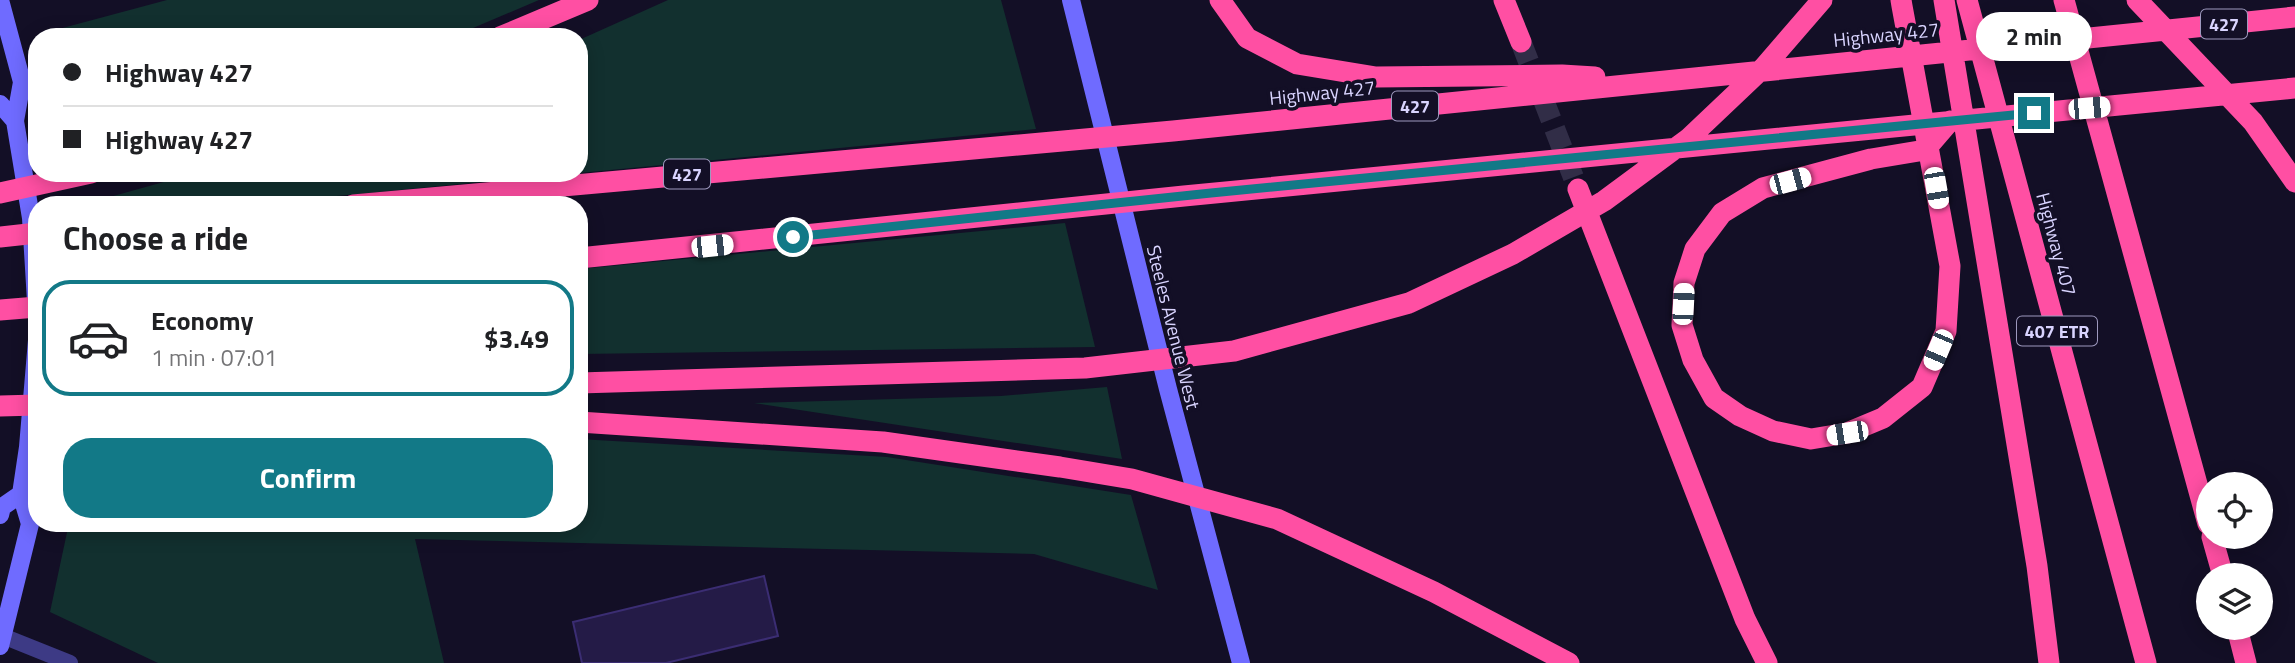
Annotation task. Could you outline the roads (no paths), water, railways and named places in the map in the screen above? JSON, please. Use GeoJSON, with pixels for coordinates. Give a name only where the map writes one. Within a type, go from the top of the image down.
{"type":"FeatureCollection","features":[{"type":"Feature","properties":{"kind":"highway"},"geometry":{"type":"LineString","coordinates":[[521,28],[588,0]]}},
{"type":"Feature","properties":{"kind":"highway"},"geometry":{"type":"LineString","coordinates":[[1220,0],[1247,38],[1297,64],[1376,77],[1562,75],[1656,81]]}},
{"type":"Feature","properties":{"kind":"highway"},"geometry":{"type":"LineString","coordinates":[[1504,0],[1521,42]]}},
{"type":"Feature","properties":{"kind":"highway"},"geometry":{"type":"LineString","coordinates":[[588,383],[1085,368],[1234,351],[1409,303],[1513,254],[1604,201],[1688,139],[1764,67],[1822,0]]}},
{"type":"Feature","properties":{"kind":"highway"},"geometry":{"type":"LineString","coordinates":[[1901,0],[1950,266],[1946,331],[1922,387],[1883,418],[1847,433],[1811,439],[1773,431],[1740,416],[1714,397],[1693,360],[1682,325],[1684,283],[1695,249],[1722,212],[1763,188],[1871,159],[1925,150],[1950,121]]}},
{"type":"Feature","properties":{"kind":"highway"},"geometry":{"type":"LineString","coordinates":[[1944,0],[2037,566],[2049,663]]}},
{"type":"Feature","properties":{"kind":"highway","name":"Highway 407"},"geometry":{"type":"LineString","coordinates":[[1967,0],[2146,663]]}},
{"type":"Feature","properties":{"kind":"highway"},"geometry":{"type":"LineString","coordinates":[[2064,0],[2196,480]]}},
{"type":"Feature","properties":{"kind":"highway"},"geometry":{"type":"LineString","coordinates":[[2137,0],[2253,122],[2295,182]]}},
{"type":"Feature","properties":{"kind":"highway","name":"Highway 427"},"geometry":{"type":"LineString","coordinates":[[453,196],[1173,131],[2295,17]]}},
{"type":"Feature","properties":{"kind":"highway"},"geometry":{"type":"LineString","coordinates":[[588,257],[2295,88]]}},
{"type":"Feature","properties":{"kind":"highway"},"geometry":{"type":"LineString","coordinates":[[0,193],[50,182]]}},
{"type":"Feature","properties":{"kind":"highway"},"geometry":{"type":"LineString","coordinates":[[1578,189],[1745,619],[1768,663]]}},
{"type":"Feature","properties":{"kind":"highway"},"geometry":{"type":"LineString","coordinates":[[0,237],[28,234]]}},
{"type":"Feature","properties":{"kind":"highway"},"geometry":{"type":"LineString","coordinates":[[0,310],[28,308]]}},
{"type":"Feature","properties":{"kind":"highway"},"geometry":{"type":"LineString","coordinates":[[0,406],[28,405]]}},
{"type":"Feature","properties":{"kind":"highway"},"geometry":{"type":"LineString","coordinates":[[588,423],[883,442],[1132,479],[1277,519],[1434,592],[1569,663]]}},
{"type":"Feature","properties":{"kind":"highway"},"geometry":{"type":"LineString","coordinates":[[2240,640],[2246,663]]}},
{"type":"Feature","properties":{"kind":"main road"},"geometry":{"type":"LineString","coordinates":[[0,0],[22,82],[15,121],[28,196]]}},
{"type":"Feature","properties":{"kind":"main road","name":"Steeles Avenue West"},"geometry":{"type":"LineString","coordinates":[[1071,0],[1241,663]]}},
{"type":"Feature","properties":{"kind":"main road"},"geometry":{"type":"LineString","coordinates":[[0,104],[15,121]]}},
{"type":"Feature","properties":{"kind":"main road"},"geometry":{"type":"LineString","coordinates":[[28,447],[21,494],[28,517]]}},
{"type":"Feature","properties":{"kind":"main road"},"geometry":{"type":"LineString","coordinates":[[0,515],[2,507],[21,494]]}},
{"type":"Feature","properties":{"kind":"main road"},"geometry":{"type":"LineString","coordinates":[[1,639],[28,532]]}},
{"type":"Feature","properties":{"kind":"street"},"geometry":{"type":"LineString","coordinates":[[1,639],[70,663]]}},
{"type":"Feature","properties":{"kind":"tunnel"},"geometry":{"type":"LineString","coordinates":[[1521,42],[1578,189]]}}]}
